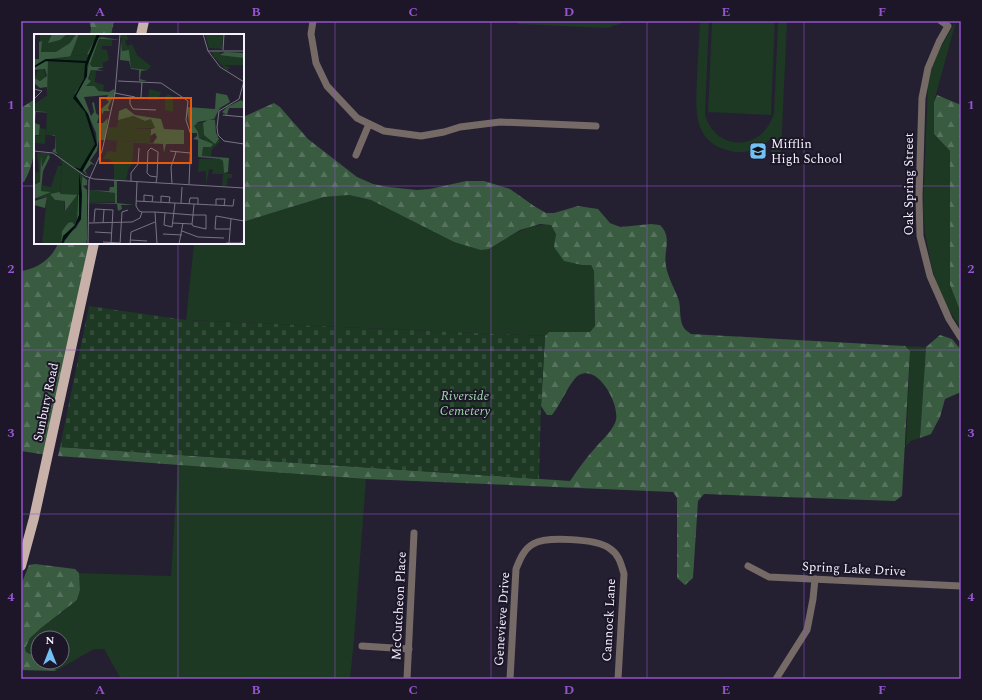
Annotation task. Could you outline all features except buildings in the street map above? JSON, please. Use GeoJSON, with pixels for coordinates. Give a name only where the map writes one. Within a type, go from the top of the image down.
{"type":"FeatureCollection","features":[{"type":"Feature","properties":{"kind":"main road"},"geometry":{"type":"LineString","coordinates":[[141,34],[144,21]]}},
{"type":"Feature","properties":{"kind":"main road","name":"Sunbury Road"},"geometry":{"type":"LineString","coordinates":[[21,566],[34,518],[94,244]]}},
{"type":"Feature","properties":{"kind":"street"},"geometry":{"type":"LineString","coordinates":[[313,21],[311,34],[316,63],[327,86],[357,118],[384,131],[421,136],[444,132],[460,127],[500,122],[596,126]]}},
{"type":"Feature","properties":{"kind":"street","name":"Oak Spring Street"},"geometry":{"type":"LineString","coordinates":[[940,21],[948,26],[939,42],[928,68],[922,98],[919,197],[920,236],[930,276],[949,319],[961,338]]}},
{"type":"Feature","properties":{"kind":"street"},"geometry":{"type":"LineString","coordinates":[[356,155],[369,124]]}},
{"type":"Feature","properties":{"kind":"street","name":"McCutcheon Place"},"geometry":{"type":"LineString","coordinates":[[407,679],[414,533]]}},
{"type":"Feature","properties":{"kind":"street","name":"Cannock Lane"},"geometry":{"type":"LineString","coordinates":[[534,543],[548,539],[596,542],[610,548],[620,559],[624,574],[618,679]]}},
{"type":"Feature","properties":{"kind":"street","name":"Genevieve Drive"},"geometry":{"type":"LineString","coordinates":[[510,679],[516,569],[522,554],[534,543]]}},
{"type":"Feature","properties":{"kind":"street","name":"Spring Lake Drive"},"geometry":{"type":"LineString","coordinates":[[748,566],[770,576],[961,586]]}},
{"type":"Feature","properties":{"kind":"street"},"geometry":{"type":"LineString","coordinates":[[776,679],[807,630],[813,600],[815,579]]}},
{"type":"Feature","properties":{"kind":"street"},"geometry":{"type":"LineString","coordinates":[[362,646],[409,649]]}},
{"type":"Feature","properties":{"kind":"green space"},"geometry":{"type":"Polygon","coordinates":[[[89,21],[114,21],[111,34],[90,34],[91,28],[89,21]]]}},
{"type":"Feature","properties":{"kind":"green space"},"geometry":{"type":"Polygon","coordinates":[[[518,21],[624,21],[623,23],[607,28],[518,24],[518,21]]]}},
{"type":"Feature","properties":{"kind":"green space"},"geometry":{"type":"Polygon","coordinates":[[[700,21],[709,21],[705,115],[711,127],[719,136],[729,141],[740,142],[750,140],[760,135],[768,126],[774,113],[778,21],[787,21],[781,153],[771,152],[772,138],[757,148],[747,152],[736,152],[717,146],[708,140],[702,131],[698,122],[696,100],[700,21]]]}},
{"type":"Feature","properties":{"kind":"green space"},"geometry":{"type":"Polygon","coordinates":[[[712,21],[775,21],[771,115],[708,112],[712,21]]]}},
{"type":"Feature","properties":{"kind":"green space"},"geometry":{"type":"Polygon","coordinates":[[[956,21],[934,102],[934,134],[950,151],[950,285],[961,313],[961,329],[945,304],[937,285],[925,233],[923,209],[928,84],[932,65],[956,21]]]}},
{"type":"Feature","properties":{"kind":"green space"},"geometry":{"type":"Polygon","coordinates":[[[937,95],[961,105],[961,313],[950,285],[950,151],[934,134],[934,102],[937,95]]]}},
{"type":"Feature","properties":{"kind":"green space"},"geometry":{"type":"Polygon","coordinates":[[[34,100],[34,152],[29,172],[24,182],[21,181],[21,108],[34,100]]]}},
{"type":"Feature","properties":{"kind":"green space"},"geometry":{"type":"Polygon","coordinates":[[[274,103],[280,107],[308,139],[357,177],[373,184],[417,190],[430,189],[466,181],[484,181],[510,189],[546,213],[554,213],[578,206],[598,209],[610,223],[620,227],[651,224],[660,225],[664,230],[667,239],[665,260],[666,266],[668,275],[679,301],[681,322],[685,329],[691,334],[905,346],[910,351],[902,496],[895,501],[704,494],[698,501],[693,578],[685,585],[677,578],[677,498],[673,492],[366,479],[58,456],[60,447],[570,481],[585,459],[609,433],[615,423],[615,408],[608,390],[594,376],[587,373],[576,377],[552,415],[547,415],[541,406],[545,336],[549,332],[590,332],[595,326],[594,271],[591,265],[582,265],[564,261],[554,247],[556,234],[551,225],[540,224],[520,230],[489,249],[481,250],[454,242],[371,200],[349,195],[324,197],[244,222],[244,117],[274,103]]]}},
{"type":"Feature","properties":{"kind":"green space"},"geometry":{"type":"Polygon","coordinates":[[[349,195],[371,200],[454,242],[490,249],[526,229],[534,226],[551,225],[556,234],[554,247],[582,265],[591,265],[594,271],[595,326],[590,332],[549,332],[545,336],[186,320],[194,244],[244,244],[244,222],[324,197],[349,195]]]}},
{"type":"Feature","properties":{"kind":"green space"},"geometry":{"type":"Polygon","coordinates":[[[58,244],[89,244],[47,455],[21,451],[21,271],[33,268],[44,262],[58,244]]]}},
{"type":"Feature","properties":{"kind":"green space","name":"Riverside Cemetery"},"geometry":{"type":"Polygon","coordinates":[[[89,306],[186,320],[545,336],[539,479],[60,447],[89,306]]]}},
{"type":"Feature","properties":{"kind":"green space"},"geometry":{"type":"Polygon","coordinates":[[[940,335],[952,339],[961,350],[961,392],[945,399],[940,417],[931,434],[920,438],[926,347],[940,335]]]}},
{"type":"Feature","properties":{"kind":"green space"},"geometry":{"type":"Polygon","coordinates":[[[905,346],[926,347],[920,438],[911,441],[906,446],[910,351],[905,346]]]}},
{"type":"Feature","properties":{"kind":"green space"},"geometry":{"type":"Polygon","coordinates":[[[178,465],[366,479],[350,679],[121,679],[104,649],[94,649],[70,663],[70,630],[39,630],[77,600],[80,590],[79,573],[171,576],[178,465]]]}},
{"type":"Feature","properties":{"kind":"green space"},"geometry":{"type":"Polygon","coordinates":[[[35,564],[75,569],[79,573],[80,590],[77,600],[39,630],[30,630],[30,638],[25,648],[26,652],[30,654],[30,670],[56,671],[21,670],[21,585],[29,565],[35,564]]]}},
{"type":"Feature","properties":{"kind":"green space"},"geometry":{"type":"Polygon","coordinates":[[[30,638],[30,654],[26,652],[25,648],[30,638]]]}},
{"type":"Feature","properties":{"kind":"place","name":"Mifflin High School"},"geometry":{"type":"Point","coordinates":[758,151]}}]}
